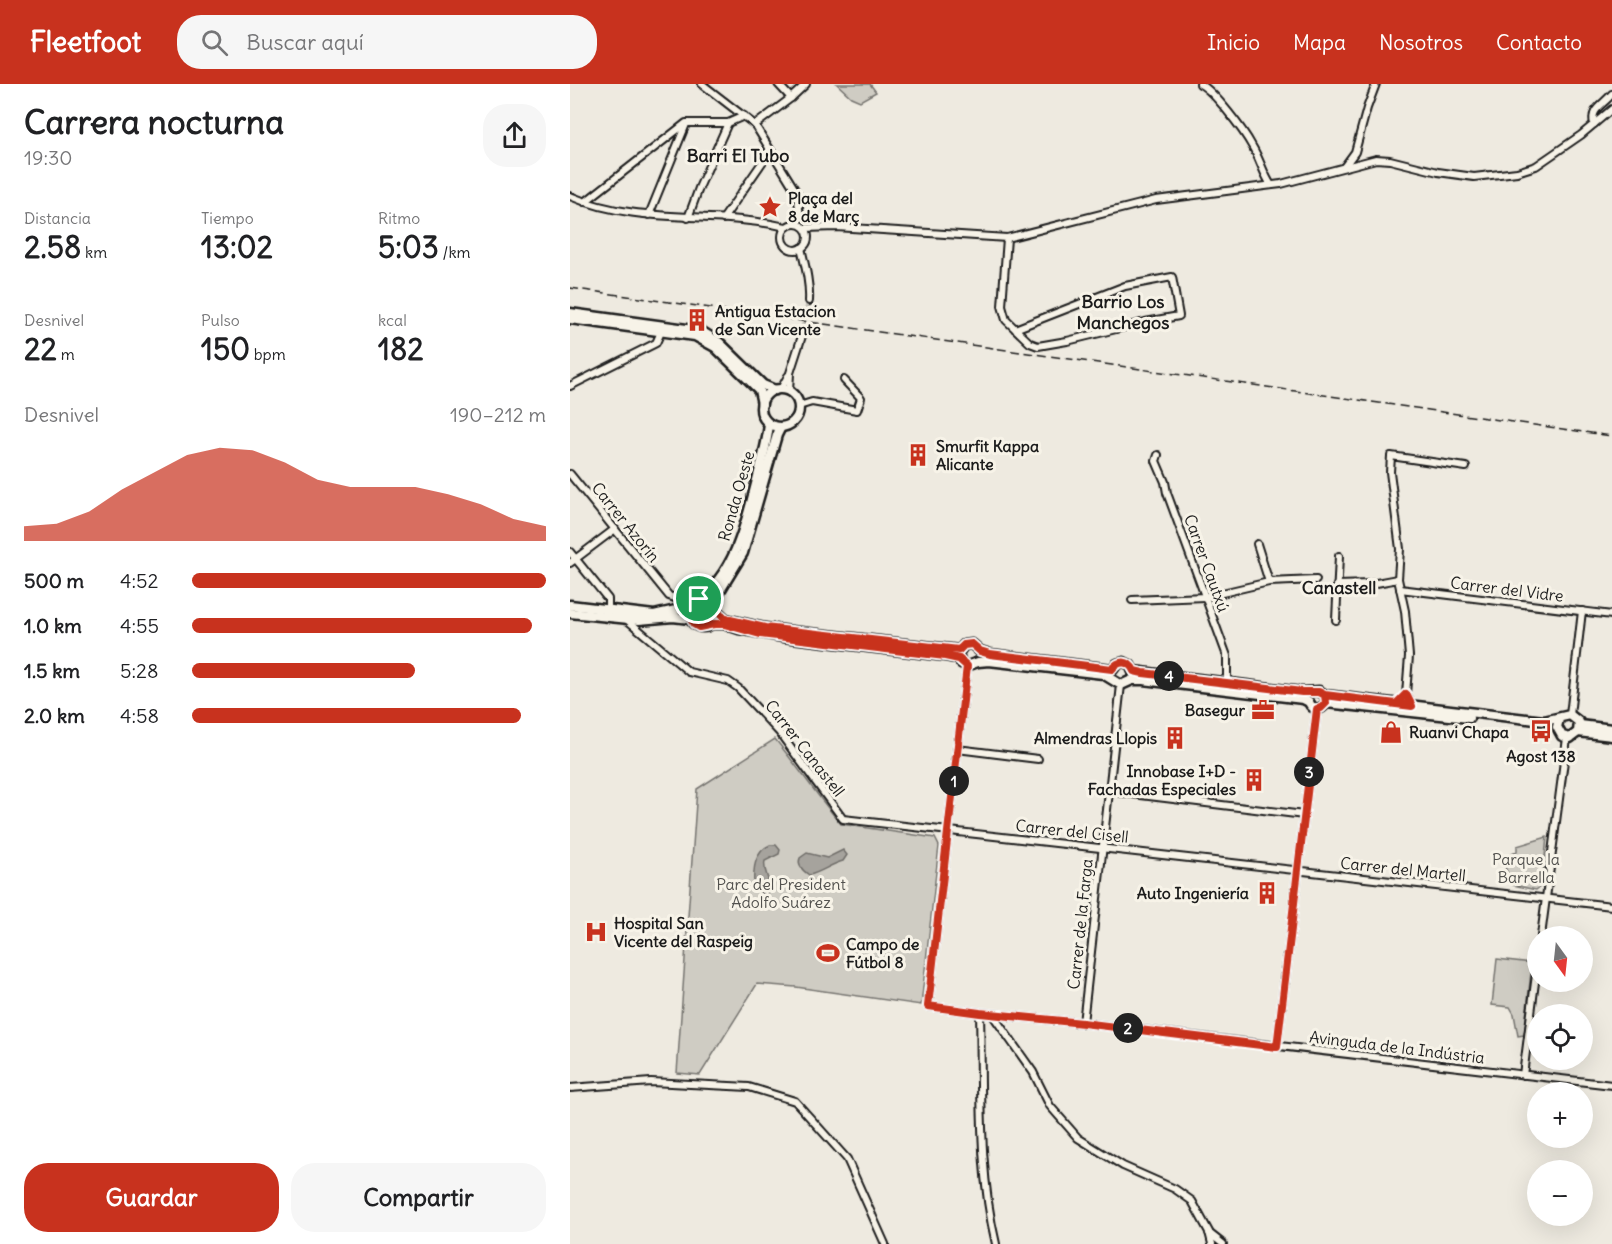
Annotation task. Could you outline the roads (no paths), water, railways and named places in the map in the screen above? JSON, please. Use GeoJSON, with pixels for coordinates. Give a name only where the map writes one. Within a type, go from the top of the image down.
{"type":"FeatureCollection","features":[{"type":"Feature","properties":{"kind":"main road"},"geometry":{"type":"LineString","coordinates":[[570,312],[701,332],[720,343],[763,385],[796,397],[799,406]]}},
{"type":"Feature","properties":{"kind":"main road","name":"Ronda Oeste"},"geometry":{"type":"LineString","coordinates":[[570,319],[695,336],[715,347],[759,390],[761,412],[769,424],[765,449],[739,544],[724,573],[712,589],[693,603]]}},
{"type":"Feature","properties":{"kind":"main road"},"geometry":{"type":"LineString","coordinates":[[762,404],[767,394],[782,390]]}},
{"type":"Feature","properties":{"kind":"main road","name":"Ronda Oeste"},"geometry":{"type":"LineString","coordinates":[[716,608],[718,594],[743,553],[777,435],[781,427],[794,421],[798,415],[799,406]]}},
{"type":"Feature","properties":{"kind":"main road"},"geometry":{"type":"LineString","coordinates":[[769,424],[781,427]]}},
{"type":"Feature","properties":{"kind":"main road"},"geometry":{"type":"LineString","coordinates":[[570,605],[654,615],[708,599],[726,619],[765,628],[959,655],[967,666],[989,661],[1112,673]]}},
{"type":"Feature","properties":{"kind":"main road"},"geometry":{"type":"LineString","coordinates":[[690,619],[693,603]]}},
{"type":"Feature","properties":{"kind":"main road"},"geometry":{"type":"LineString","coordinates":[[711,624],[716,618],[716,608]]}},
{"type":"Feature","properties":{"kind":"main road"},"geometry":{"type":"LineString","coordinates":[[570,613],[639,620],[673,617],[690,619],[699,627],[724,624],[760,634],[945,656],[959,655]]}},
{"type":"Feature","properties":{"kind":"main road"},"geometry":{"type":"LineString","coordinates":[[959,655],[964,645],[972,644],[980,651],[990,654],[1112,673]]}},
{"type":"Feature","properties":{"kind":"main road"},"geometry":{"type":"LineString","coordinates":[[978,662],[980,651]]}},
{"type":"Feature","properties":{"kind":"main road"},"geometry":{"type":"LineString","coordinates":[[1112,673],[1117,664],[1124,662],[1130,665],[1133,676]]}},
{"type":"Feature","properties":{"kind":"main road"},"geometry":{"type":"LineString","coordinates":[[1112,673],[1117,684],[1121,685],[1133,676],[1227,682],[1319,692],[1325,699],[1544,726],[1557,730],[1567,738],[1573,737],[1579,729],[1577,719],[1570,715],[1544,721],[1396,704],[1325,699]]}},
{"type":"Feature","properties":{"kind":"main road"},"geometry":{"type":"LineString","coordinates":[[1133,676],[1143,680],[1303,699],[1317,709],[1321,708],[1325,699]]}},
{"type":"Feature","properties":{"kind":"main road"},"geometry":{"type":"LineString","coordinates":[[1309,702],[1313,693]]}},
{"type":"Feature","properties":{"kind":"main road"},"geometry":{"type":"LineString","coordinates":[[1557,730],[1559,719]]}},
{"type":"Feature","properties":{"kind":"main road"},"geometry":{"type":"LineString","coordinates":[[1579,729],[1612,729]]}},
{"type":"Feature","properties":{"kind":"main road"},"geometry":{"type":"LineString","coordinates":[[1579,729],[1612,736]]}},
{"type":"Feature","properties":{"kind":"street"},"geometry":{"type":"LineString","coordinates":[[702,84],[755,125],[797,193],[800,216],[797,224]]}},
{"type":"Feature","properties":{"kind":"street"},"geometry":{"type":"LineString","coordinates":[[778,84],[791,98]]}},
{"type":"Feature","properties":{"kind":"street"},"geometry":{"type":"LineString","coordinates":[[755,125],[806,84]]}},
{"type":"Feature","properties":{"kind":"street"},"geometry":{"type":"LineString","coordinates":[[1200,84],[1206,87],[1252,145],[1271,185]]}},
{"type":"Feature","properties":{"kind":"street"},"geometry":{"type":"LineString","coordinates":[[1344,167],[1355,152],[1376,84]]}},
{"type":"Feature","properties":{"kind":"street"},"geometry":{"type":"LineString","coordinates":[[1594,124],[1592,116],[1595,110],[1612,94]]}},
{"type":"Feature","properties":{"kind":"street"},"geometry":{"type":"LineString","coordinates":[[570,196],[599,208],[627,213],[723,219],[786,227],[797,224],[805,228],[836,227],[1007,238],[1156,200],[1271,185],[1364,161],[1381,159],[1438,172],[1474,177],[1517,172],[1536,166],[1581,135],[1612,109]]}},
{"type":"Feature","properties":{"kind":"street"},"geometry":{"type":"LineString","coordinates":[[585,202],[686,123],[731,122],[744,116]]}},
{"type":"Feature","properties":{"kind":"street"},"geometry":{"type":"LineString","coordinates":[[688,218],[699,188],[731,122]]}},
{"type":"Feature","properties":{"kind":"street"},"geometry":{"type":"LineString","coordinates":[[649,215],[686,123]]}},
{"type":"Feature","properties":{"kind":"street"},"geometry":{"type":"LineString","coordinates":[[723,219],[768,154],[769,148]]}},
{"type":"Feature","properties":{"kind":"street"},"geometry":{"type":"LineString","coordinates":[[770,224],[782,234],[785,246],[798,249]]}},
{"type":"Feature","properties":{"kind":"street"},"geometry":{"type":"LineString","coordinates":[[782,234],[786,227]]}},
{"type":"Feature","properties":{"kind":"street"},"geometry":{"type":"LineString","coordinates":[[805,228],[808,237]]}},
{"type":"Feature","properties":{"kind":"street"},"geometry":{"type":"LineString","coordinates":[[798,249],[808,237],[823,228]]}},
{"type":"Feature","properties":{"kind":"street"},"geometry":{"type":"LineString","coordinates":[[1007,238],[1002,306],[1006,320],[1030,343],[1038,346],[1179,316],[1172,277],[1125,286],[1016,328]]}},
{"type":"Feature","properties":{"kind":"street"},"geometry":{"type":"LineString","coordinates":[[798,249],[809,286],[809,301]]}},
{"type":"Feature","properties":{"kind":"street"},"geometry":{"type":"LineString","coordinates":[[570,386],[656,343],[661,332]]}},
{"type":"Feature","properties":{"kind":"street"},"geometry":{"type":"LineString","coordinates":[[782,390],[802,336]]}},
{"type":"Feature","properties":{"kind":"street"},"geometry":{"type":"LineString","coordinates":[[799,406],[812,402],[857,410],[861,398],[844,380]]}},
{"type":"Feature","properties":{"kind":"street","name":"Carrer Cautxú"},"geometry":{"type":"LineString","coordinates":[[1158,455],[1156,461],[1227,656],[1227,682]]}},
{"type":"Feature","properties":{"kind":"street"},"geometry":{"type":"LineString","coordinates":[[1412,706],[1406,694],[1409,656],[1405,611],[1398,579],[1400,549],[1390,472],[1391,456],[1466,467]]}},
{"type":"Feature","properties":{"kind":"street","name":"Carrer Azorín"},"geometry":{"type":"LineString","coordinates":[[570,474],[669,596],[693,603]]}},
{"type":"Feature","properties":{"kind":"street"},"geometry":{"type":"LineString","coordinates":[[573,561],[615,529]]}},
{"type":"Feature","properties":{"kind":"street"},"geometry":{"type":"LineString","coordinates":[[1257,544],[1269,582]]}},
{"type":"Feature","properties":{"kind":"street"},"geometry":{"type":"LineString","coordinates":[[570,552],[573,561],[608,599],[608,609]]}},
{"type":"Feature","properties":{"kind":"street"},"geometry":{"type":"LineString","coordinates":[[1336,620],[1339,556]]}},
{"type":"Feature","properties":{"kind":"street"},"geometry":{"type":"LineString","coordinates":[[1337,585],[1371,584],[1398,579]]}},
{"type":"Feature","properties":{"kind":"street"},"geometry":{"type":"LineString","coordinates":[[1132,600],[1205,597],[1269,582],[1316,580]]}},
{"type":"Feature","properties":{"kind":"street","name":"Carrer del Vidre"},"geometry":{"type":"LineString","coordinates":[[1400,589],[1612,615]]}},
{"type":"Feature","properties":{"kind":"street"},"geometry":{"type":"LineString","coordinates":[[1570,715],[1582,611]]}},
{"type":"Feature","properties":{"kind":"street","name":"Carrer Canastell"},"geometry":{"type":"LineString","coordinates":[[626,619],[689,672],[728,681],[738,688],[779,732],[843,819]]}},
{"type":"Feature","properties":{"kind":"street"},"geometry":{"type":"LineString","coordinates":[[948,830],[967,666]]}},
{"type":"Feature","properties":{"kind":"street","name":"Carrer de la Farga"},"geometry":{"type":"LineString","coordinates":[[1083,1023],[1121,685]]}},
{"type":"Feature","properties":{"kind":"street"},"geometry":{"type":"LineString","coordinates":[[1396,704],[1406,694]]}},
{"type":"Feature","properties":{"kind":"street"},"geometry":{"type":"LineString","coordinates":[[1277,1047],[1317,709]]}},
{"type":"Feature","properties":{"kind":"street"},"geometry":{"type":"LineString","coordinates":[[1542,926],[1567,738]]}},
{"type":"Feature","properties":{"kind":"street"},"geometry":{"type":"LineString","coordinates":[[957,749],[1038,759]]}},
{"type":"Feature","properties":{"kind":"street"},"geometry":{"type":"LineString","coordinates":[[1108,791],[1304,815]]}},
{"type":"Feature","properties":{"kind":"street","name":"Carrer del Cisell"},"geometry":{"type":"LineString","coordinates":[[843,819],[1298,871]]}},
{"type":"Feature","properties":{"kind":"street","name":"Avinguda de la Indústria"},"geometry":{"type":"LineString","coordinates":[[948,830],[928,1006],[1612,1085]]}},
{"type":"Feature","properties":{"kind":"street","name":"Carrer del Martell"},"geometry":{"type":"LineString","coordinates":[[1298,871],[1612,906]]}},
{"type":"Feature","properties":{"kind":"street"},"geometry":{"type":"LineString","coordinates":[[1523,1075],[1534,992]]}},
{"type":"Feature","properties":{"kind":"street"},"geometry":{"type":"LineString","coordinates":[[980,1013],[984,1162],[990,1221],[996,1244]]}},
{"type":"Feature","properties":{"kind":"street"},"geometry":{"type":"LineString","coordinates":[[992,1014],[1033,1072],[1050,1106],[1078,1138],[1123,1166],[1175,1189],[1192,1201],[1209,1232],[1212,1244]]}},
{"type":"Feature","properties":{"kind":"street"},"geometry":{"type":"LineString","coordinates":[[570,1089],[651,1082],[749,1087],[795,1101],[847,1159],[885,1244]]}},
{"type":"Feature","properties":{"kind":"street"},"geometry":{"type":"LineString","coordinates":[[1209,1232],[1223,1244]]}},
{"type":"Feature","properties":{"kind":"tunnel"},"geometry":{"type":"LineString","coordinates":[[802,336],[809,301]]}},
{"type":"Feature","properties":{"kind":"railway"},"geometry":{"type":"LineString","coordinates":[[570,288],[1612,436]]}},
{"type":"Feature","properties":{"kind":"place","name":"Plaça del 8 de Març"},"geometry":{"type":"Point","coordinates":[770,207]}},
{"type":"Feature","properties":{"kind":"place","name":"Antigua Estacion de San Vicente"},"geometry":{"type":"Point","coordinates":[697,320]}},
{"type":"Feature","properties":{"kind":"place","name":"Smurfit Kappa Alicante"},"geometry":{"type":"Point","coordinates":[918,455]}},
{"type":"Feature","properties":{"kind":"place","name":"Basegur"},"geometry":{"type":"Point","coordinates":[1263,710]}},
{"type":"Feature","properties":{"kind":"place","name":"Agost 138"},"geometry":{"type":"Point","coordinates":[1541,731]}},
{"type":"Feature","properties":{"kind":"place","name":"Ruanvi Chapa"},"geometry":{"type":"Point","coordinates":[1391,732]}},
{"type":"Feature","properties":{"kind":"place","name":"Almendras Llopis"},"geometry":{"type":"Point","coordinates":[1175,738]}},
{"type":"Feature","properties":{"kind":"place","name":"Innobase I+D - Fachadas Especiales"},"geometry":{"type":"Point","coordinates":[1254,780]}},
{"type":"Feature","properties":{"kind":"place","name":"Auto Ingeniería"},"geometry":{"type":"Point","coordinates":[1267,893]}},
{"type":"Feature","properties":{"kind":"place","name":"Hospital San Vicente del Raspeig"},"geometry":{"type":"Point","coordinates":[596,932]}},
{"type":"Feature","properties":{"kind":"place","name":"Campo de Fútbol 8"},"geometry":{"type":"Point","coordinates":[828,953]}},
{"type":"Feature","properties":{"kind":"district","name":"Barri El Tubo"},"geometry":{"type":"Point","coordinates":[738,155]}},
{"type":"Feature","properties":{"kind":"district","name":"Barrio Los Manchegos"},"geometry":{"type":"Point","coordinates":[1123,311]}},
{"type":"Feature","properties":{"kind":"district","name":"Canastell"},"geometry":{"type":"Point","coordinates":[1339,587]}},
{"type":"Feature","properties":{"kind":"park label","name":"Parque la Barrella"},"geometry":{"type":"Point","coordinates":[1526,868]}},
{"type":"Feature","properties":{"kind":"park label","name":"Parc del President Adolfo Suárez"},"geometry":{"type":"Point","coordinates":[781,893]}}]}
